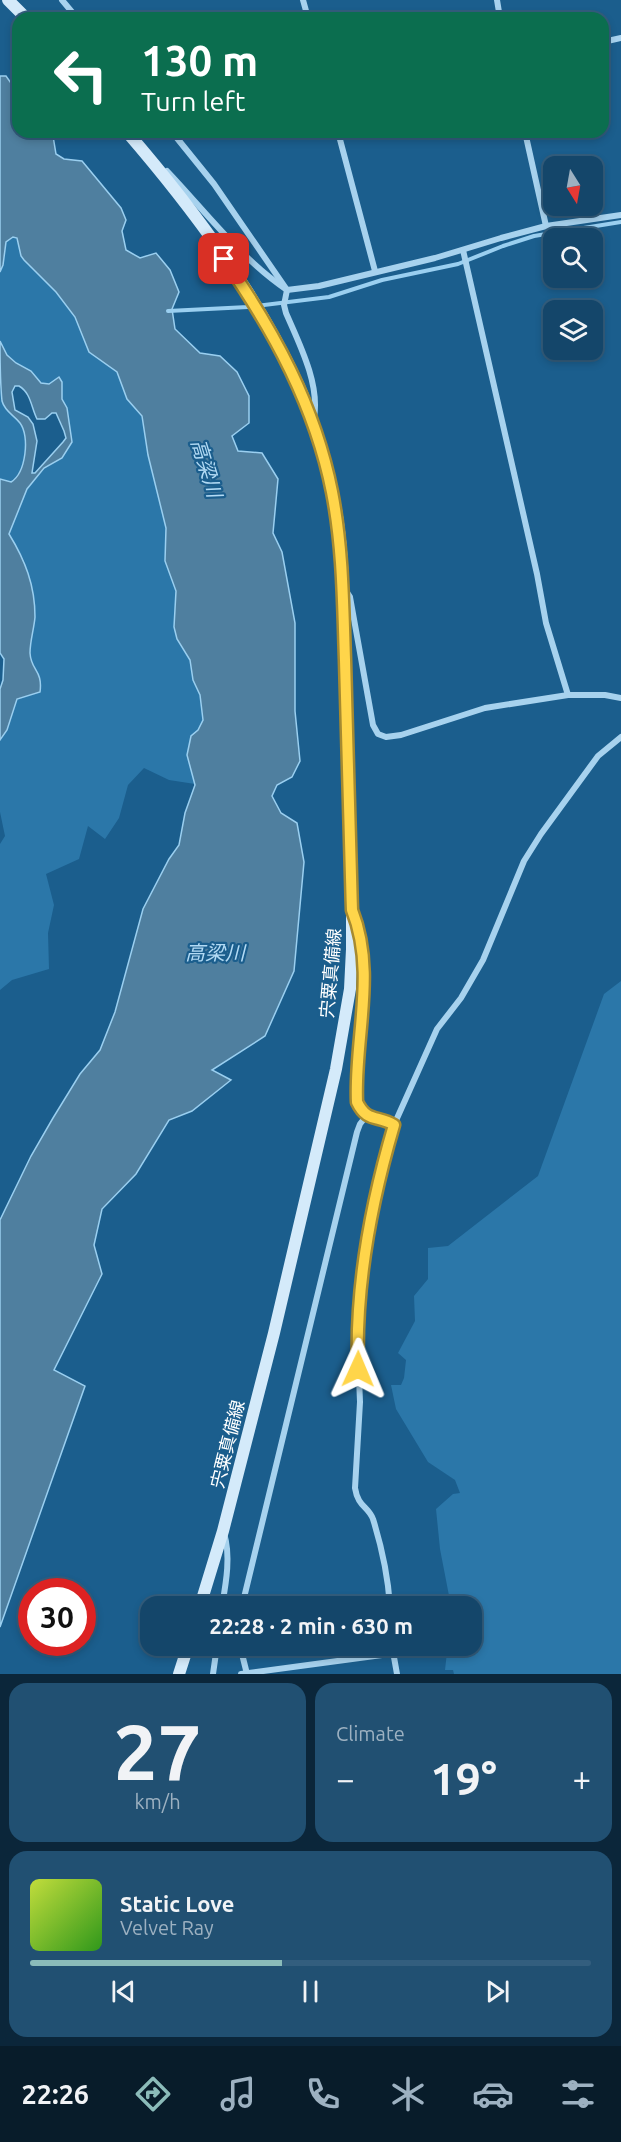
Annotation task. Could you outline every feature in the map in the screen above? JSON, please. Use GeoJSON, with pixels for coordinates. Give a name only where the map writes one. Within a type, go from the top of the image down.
{"type":"FeatureCollection","features":[{"type":"Feature","properties":{"kind":"main road"},"geometry":{"type":"LineString","coordinates":[[8,0],[20,12]]}},
{"type":"Feature","properties":{"kind":"main road","name":"宍粟真備線"},"geometry":{"type":"LineString","coordinates":[[132,138],[198,222],[250,296],[276,339],[298,383],[313,424],[332,492],[341,559],[352,910],[350,989],[336,1069],[271,1344],[223,1532],[203,1596]]}},
{"type":"Feature","properties":{"kind":"main road"},"geometry":{"type":"LineString","coordinates":[[179,1674],[185,1656]]}},
{"type":"Feature","properties":{"kind":"street"},"geometry":{"type":"LineString","coordinates":[[62,0],[72,12]]}},
{"type":"Feature","properties":{"kind":"street"},"geometry":{"type":"LineString","coordinates":[[177,138],[214,184],[287,290],[284,305],[286,314],[309,372],[316,407],[313,424]]}},
{"type":"Feature","properties":{"kind":"street"},"geometry":{"type":"LineString","coordinates":[[340,138],[375,271]]}},
{"type":"Feature","properties":{"kind":"street"},"geometry":{"type":"LineString","coordinates":[[526,138],[546,226]]}},
{"type":"Feature","properties":{"kind":"street"},"geometry":{"type":"LineString","coordinates":[[140,148],[161,165],[236,248],[264,275],[287,290],[319,286],[463,250],[546,226],[621,216]]}},
{"type":"Feature","properties":{"kind":"street"},"geometry":{"type":"LineString","coordinates":[[463,250],[537,574],[546,623],[568,695]]}},
{"type":"Feature","properties":{"kind":"street"},"geometry":{"type":"LineString","coordinates":[[342,585],[350,597],[370,713],[378,734],[386,737],[401,735],[485,708],[568,695],[605,695],[621,698]]}},
{"type":"Feature","properties":{"kind":"street"},"geometry":{"type":"LineString","coordinates":[[389,1596],[388,1579],[372,1516],[357,1500],[355,1488],[360,1402],[358,1353],[364,1268],[375,1199],[394,1125],[437,1029],[461,998],[483,960],[524,861],[540,834],[598,756],[621,737]]}},
{"type":"Feature","properties":{"kind":"street"},"geometry":{"type":"LineString","coordinates":[[352,910],[359,927],[364,994],[357,1102],[362,1112],[394,1125]]}},
{"type":"Feature","properties":{"kind":"street"},"geometry":{"type":"LineString","coordinates":[[244,1596],[357,1132],[367,1115]]}},
{"type":"Feature","properties":{"kind":"street"},"geometry":{"type":"LineString","coordinates":[[223,1532],[227,1544],[227,1578],[224,1596]]}},
{"type":"Feature","properties":{"kind":"street"},"geometry":{"type":"LineString","coordinates":[[213,1674],[216,1656]]}},
{"type":"Feature","properties":{"kind":"street"},"geometry":{"type":"LineString","coordinates":[[242,1656],[247,1674]]}},
{"type":"Feature","properties":{"kind":"street"},"geometry":{"type":"LineString","coordinates":[[241,1674],[375,1656]]}},
{"type":"Feature","properties":{"kind":"street"},"geometry":{"type":"LineString","coordinates":[[394,1656],[397,1674]]}},
{"type":"Feature","properties":{"kind":"shaded area"},"geometry":{"type":"Polygon","coordinates":[[[14,237],[18,238],[21,256],[24,260],[56,292],[76,317],[89,352],[117,372],[127,399],[142,416],[148,455],[166,528],[165,561],[176,591],[174,627],[177,639],[190,660],[193,680],[200,695],[203,720],[198,730],[191,736],[187,755],[195,784],[169,780],[144,768],[128,785],[119,818],[105,839],[88,826],[79,859],[46,874],[54,905],[48,933],[49,969],[12,980],[0,990],[0,844],[5,836],[0,812],[0,740],[7,730],[17,699],[40,692],[30,653],[35,608],[32,592],[25,562],[9,534],[27,489],[44,468],[62,458],[68,434],[67,410],[62,399],[59,377],[49,384],[41,383],[7,355],[0,340],[0,272],[6,242],[14,237]]]}},
{"type":"Feature","properties":{"kind":"shaded area"},"geometry":{"type":"Polygon","coordinates":[[[0,387],[2,402],[19,421],[25,438],[23,464],[16,478],[11,482],[0,479],[0,387]]]}},
{"type":"Feature","properties":{"kind":"shaded area"},"geometry":{"type":"Polygon","coordinates":[[[621,981],[621,1674],[454,1674],[453,1670],[445,1670],[447,1656],[482,1656],[482,1596],[449,1596],[440,1549],[436,1509],[453,1494],[460,1493],[455,1480],[428,1462],[396,1409],[391,1385],[401,1385],[406,1360],[398,1353],[415,1321],[414,1296],[428,1279],[428,1248],[448,1246],[538,1176],[604,994],[621,981]]]}},
{"type":"Feature","properties":{"kind":"water","name":"高梁川"},"geometry":{"type":"Polygon","coordinates":[[[0,76],[6,76],[12,84],[12,138],[53,138],[56,154],[64,159],[82,161],[121,208],[126,220],[122,231],[126,250],[140,258],[156,253],[170,270],[179,292],[172,309],[175,329],[200,353],[220,356],[237,372],[249,396],[249,423],[232,436],[238,451],[262,453],[278,479],[273,533],[282,552],[295,623],[295,711],[300,761],[292,777],[277,785],[272,796],[281,813],[297,823],[304,862],[294,971],[265,1036],[212,1070],[231,1080],[192,1111],[169,1120],[136,1174],[102,1209],[94,1245],[102,1274],[54,1370],[85,1386],[0,1627],[0,1220],[31,1156],[53,1118],[80,1074],[100,1050],[115,1012],[143,909],[169,859],[179,845],[185,813],[195,785],[187,755],[191,736],[198,730],[203,720],[200,695],[193,680],[190,660],[177,639],[174,627],[176,591],[165,561],[166,528],[148,455],[142,416],[127,399],[117,372],[89,352],[75,317],[56,292],[21,256],[17,238],[13,237],[6,242],[0,272],[0,76]]]}},
{"type":"Feature","properties":{"kind":"water"},"geometry":{"type":"Polygon","coordinates":[[[0,341],[7,355],[31,371],[41,383],[49,384],[59,377],[62,382],[62,399],[67,408],[72,442],[62,458],[44,468],[27,489],[9,534],[24,563],[33,594],[35,617],[30,653],[32,664],[40,679],[40,692],[17,699],[7,730],[0,740],[0,689],[4,659],[0,653],[0,479],[11,482],[16,477],[23,463],[26,445],[20,423],[7,411],[2,401],[0,341]],[[15,386],[12,392],[15,410],[28,417],[33,424],[37,441],[32,473],[35,473],[66,438],[56,413],[52,413],[45,419],[37,419],[28,396],[19,386],[15,386]]]}},
{"type":"Feature","properties":{"kind":"waterway"},"geometry":{"type":"LineString","coordinates":[[168,311],[248,307],[329,297],[382,280],[458,264],[534,236],[621,222]]}},
{"type":"Feature","properties":{"kind":"route"},"geometry":{"type":"LineString","coordinates":[[224,259],[276,339],[298,383],[316,433],[332,492],[341,559],[352,910],[359,927],[364,994],[357,1102],[362,1112],[373,1119],[388,1121],[394,1125],[384,1158],[369,1230],[364,1268],[358,1369]]}}]}
